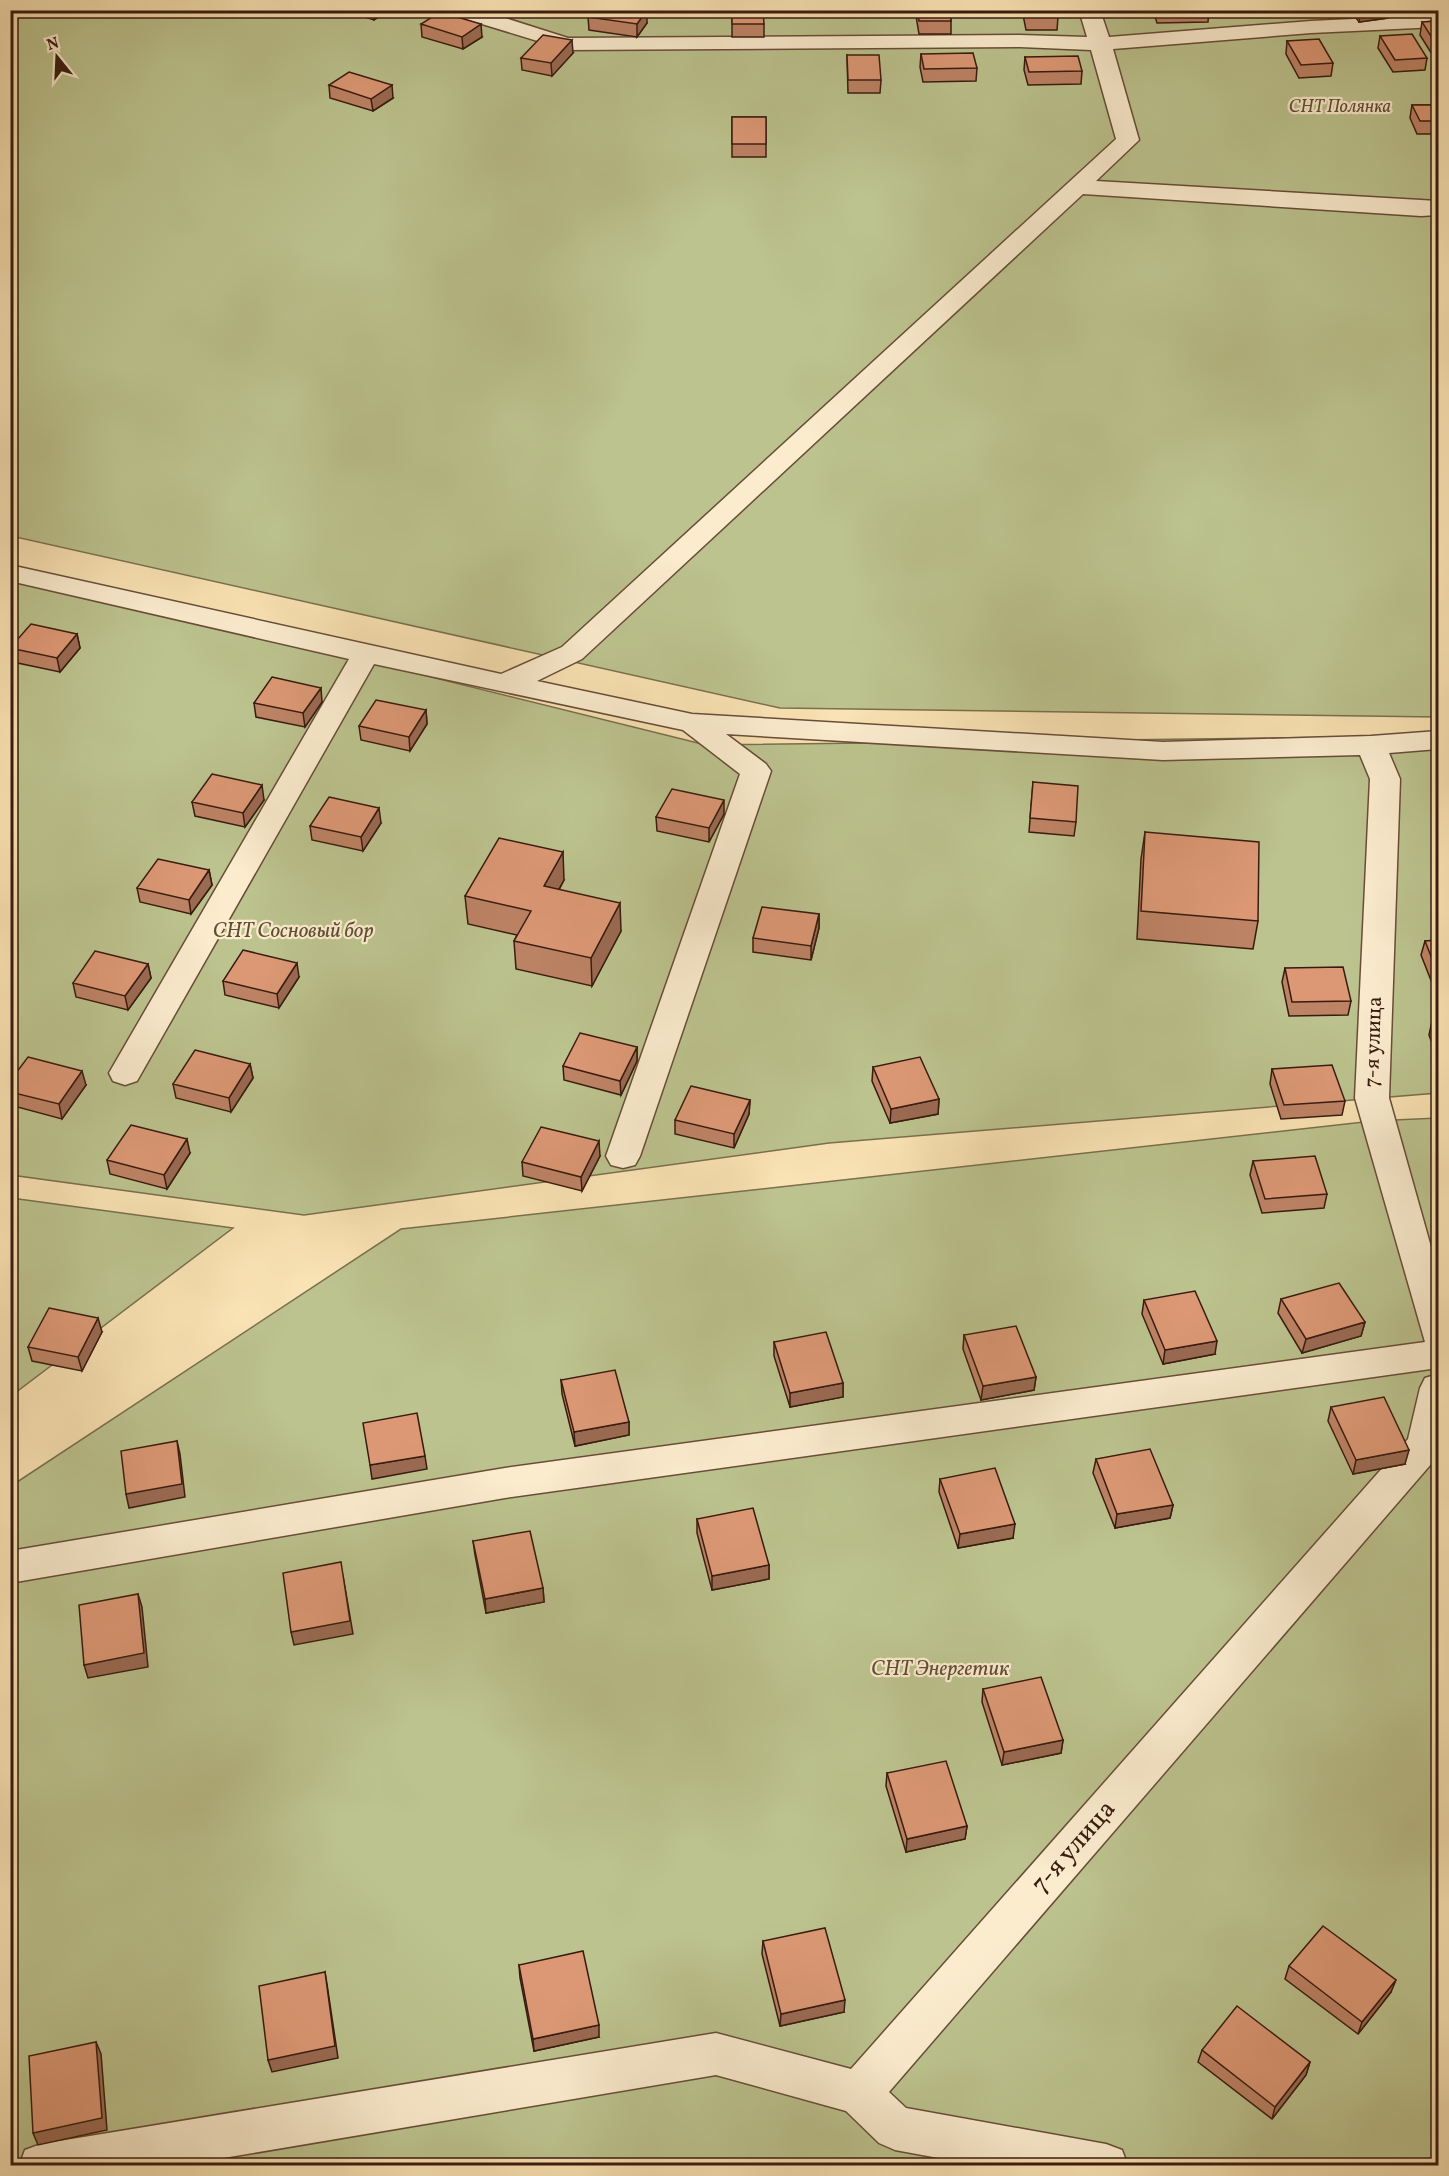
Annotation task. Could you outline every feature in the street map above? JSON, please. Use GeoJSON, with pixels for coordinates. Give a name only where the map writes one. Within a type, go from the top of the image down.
{"type":"FeatureCollection","features":[{"type":"Feature","properties":{"kind":"street"},"geometry":{"type":"LineString","coordinates":[[456,10],[567,44],[1020,41],[1101,44],[1311,27],[1438,21]]}},
{"type":"Feature","properties":{"kind":"street"},"geometry":{"type":"LineString","coordinates":[[504,682],[525,676],[572,653],[1128,140],[1089,10]]}},
{"type":"Feature","properties":{"kind":"street"},"geometry":{"type":"LineString","coordinates":[[1076,187],[1421,209],[1438,208]]}},
{"type":"Feature","properties":{"kind":"street"},"geometry":{"type":"LineString","coordinates":[[16,583],[504,682],[692,723],[1163,751],[1371,745],[1438,740]]}},
{"type":"Feature","properties":{"kind":"street"},"geometry":{"type":"LineString","coordinates":[[124,1073],[366,654]]}},
{"type":"Feature","properties":{"kind":"street"},"geometry":{"type":"LineString","coordinates":[[623,1156],[756,771],[692,723]]}},
{"type":"Feature","properties":{"kind":"street","name":"7-я улица"},"geometry":{"type":"LineString","coordinates":[[1371,745],[1385,779],[1372,1098],[1438,1333]]}},
{"type":"Feature","properties":{"kind":"street"},"geometry":{"type":"LineString","coordinates":[[10,1567],[505,1483],[1438,1354]]}},
{"type":"Feature","properties":{"kind":"street","name":"7-я улица"},"geometry":{"type":"LineString","coordinates":[[859,2093],[1425,1445],[1438,1388]]}},
{"type":"Feature","properties":{"kind":"street"},"geometry":{"type":"LineString","coordinates":[[41,2166],[716,2054],[859,2093],[895,2128],[1106,2166]]}},
{"type":"Feature","properties":{"kind":"green space","name":"СНТ Полянка"},"geometry":{"type":"Polygon","coordinates":[[[11,11],[1438,11],[1438,717],[780,708],[11,536],[11,11]]]}},
{"type":"Feature","properties":{"kind":"green space","name":"СНТ Сосновый бор"},"geometry":{"type":"Polygon","coordinates":[[[11,573],[706,745],[1438,736],[1438,1093],[829,1143],[304,1215],[11,1175],[11,573]]]}},
{"type":"Feature","properties":{"kind":"green space","name":"СНТ Энергетик"},"geometry":{"type":"Polygon","coordinates":[[[1438,1118],[1438,2165],[11,2166],[11,1486],[401,1229],[1373,1121],[1438,1118]]]}},
{"type":"Feature","properties":{"kind":"green space"},"geometry":{"type":"Polygon","coordinates":[[[11,1198],[233,1228],[11,1396],[11,1198]]]}},
{"type":"Feature","properties":{"kind":"building"},"geometry":{"type":"Polygon","coordinates":[[[593,10],[647,10],[637,24],[588,17],[593,10]]]}},
{"type":"Feature","properties":{"kind":"building"},"geometry":{"type":"Polygon","coordinates":[[[732,10],[763,10],[764,24],[732,24],[732,10]]]}},
{"type":"Feature","properties":{"kind":"building"},"geometry":{"type":"Polygon","coordinates":[[[918,10],[950,10],[951,21],[919,21],[918,10]]]}},
{"type":"Feature","properties":{"kind":"building"},"geometry":{"type":"Polygon","coordinates":[[[1026,10],[1057,10],[1058,17],[1027,17],[1026,10]]]}},
{"type":"Feature","properties":{"kind":"building"},"geometry":{"type":"Polygon","coordinates":[[[440,12],[481,24],[462,37],[421,24],[440,12]]]}},
{"type":"Feature","properties":{"kind":"building"},"geometry":{"type":"Polygon","coordinates":[[[1438,21],[1438,46],[1437,46],[1422,22],[1438,21]]]}},
{"type":"Feature","properties":{"kind":"building"},"geometry":{"type":"Polygon","coordinates":[[[1412,34],[1427,58],[1395,60],[1380,36],[1412,34]]]}},
{"type":"Feature","properties":{"kind":"building"},"geometry":{"type":"Polygon","coordinates":[[[543,35],[572,40],[551,63],[521,58],[543,35]]]}},
{"type":"Feature","properties":{"kind":"building"},"geometry":{"type":"Polygon","coordinates":[[[1319,39],[1333,63],[1301,65],[1287,41],[1319,39]]]}},
{"type":"Feature","properties":{"kind":"building"},"geometry":{"type":"Polygon","coordinates":[[[973,53],[977,68],[924,69],[921,54],[973,53]]]}},
{"type":"Feature","properties":{"kind":"building"},"geometry":{"type":"Polygon","coordinates":[[[847,55],[879,55],[881,80],[848,80],[847,55]]]}},
{"type":"Feature","properties":{"kind":"building"},"geometry":{"type":"Polygon","coordinates":[[[1078,56],[1082,71],[1029,72],[1025,57],[1078,56]]]}},
{"type":"Feature","properties":{"kind":"building"},"geometry":{"type":"Polygon","coordinates":[[[349,72],[392,85],[371,99],[329,85],[349,72]]]}},
{"type":"Feature","properties":{"kind":"building"},"geometry":{"type":"Polygon","coordinates":[[[1412,105],[1438,105],[1438,121],[1420,121],[1412,105]]]}},
{"type":"Feature","properties":{"kind":"building"},"geometry":{"type":"Polygon","coordinates":[[[732,117],[766,117],[766,144],[732,144],[732,117]]]}},
{"type":"Feature","properties":{"kind":"building"},"geometry":{"type":"Polygon","coordinates":[[[31,624],[77,634],[57,658],[10,648],[31,624]]]}},
{"type":"Feature","properties":{"kind":"building"},"geometry":{"type":"Polygon","coordinates":[[[272,677],[321,688],[303,713],[254,703],[272,677]]]}},
{"type":"Feature","properties":{"kind":"building"},"geometry":{"type":"Polygon","coordinates":[[[376,700],[426,710],[409,737],[359,726],[376,700]]]}},
{"type":"Feature","properties":{"kind":"building"},"geometry":{"type":"Polygon","coordinates":[[[212,774],[262,785],[243,813],[192,802],[212,774]]]}},
{"type":"Feature","properties":{"kind":"building"},"geometry":{"type":"Polygon","coordinates":[[[1033,782],[1078,786],[1076,822],[1030,818],[1033,782]]]}},
{"type":"Feature","properties":{"kind":"building"},"geometry":{"type":"Polygon","coordinates":[[[672,789],[724,800],[709,828],[656,817],[672,789]]]}},
{"type":"Feature","properties":{"kind":"building"},"geometry":{"type":"Polygon","coordinates":[[[329,797],[379,808],[361,837],[310,826],[329,797]]]}},
{"type":"Feature","properties":{"kind":"building"},"geometry":{"type":"Polygon","coordinates":[[[1145,832],[1259,842],[1258,921],[1141,911],[1145,832]]]}},
{"type":"Feature","properties":{"kind":"building"},"geometry":{"type":"Polygon","coordinates":[[[499,838],[563,852],[544,886],[620,903],[591,958],[514,941],[531,911],[465,896],[499,838]]]}},
{"type":"Feature","properties":{"kind":"building"},"geometry":{"type":"Polygon","coordinates":[[[158,859],[209,870],[189,900],[137,888],[158,859]]]}},
{"type":"Feature","properties":{"kind":"building"},"geometry":{"type":"Polygon","coordinates":[[[762,907],[819,914],[811,946],[753,938],[762,907]]]}},
{"type":"Feature","properties":{"kind":"building"},"geometry":{"type":"Polygon","coordinates":[[[1438,940],[1438,974],[1425,941],[1438,940]]]}},
{"type":"Feature","properties":{"kind":"building"},"geometry":{"type":"Polygon","coordinates":[[[243,950],[297,963],[277,994],[223,981],[243,950]]]}},
{"type":"Feature","properties":{"kind":"building"},"geometry":{"type":"Polygon","coordinates":[[[95,951],[148,964],[125,996],[73,983],[95,951]]]}},
{"type":"Feature","properties":{"kind":"building"},"geometry":{"type":"Polygon","coordinates":[[[1343,967],[1351,1001],[1292,1002],[1285,968],[1343,967]]]}},
{"type":"Feature","properties":{"kind":"building"},"geometry":{"type":"Polygon","coordinates":[[[1438,1020],[1438,1037],[1432,1021],[1438,1020]]]}},
{"type":"Feature","properties":{"kind":"building"},"geometry":{"type":"Polygon","coordinates":[[[580,1033],[637,1047],[620,1081],[563,1066],[580,1033]]]}},
{"type":"Feature","properties":{"kind":"building"},"geometry":{"type":"Polygon","coordinates":[[[195,1050],[250,1064],[229,1098],[173,1084],[195,1050]]]}},
{"type":"Feature","properties":{"kind":"building"},"geometry":{"type":"Polygon","coordinates":[[[28,1057],[82,1071],[59,1104],[10,1092],[10,1081],[28,1057]]]}},
{"type":"Feature","properties":{"kind":"building"},"geometry":{"type":"Polygon","coordinates":[[[920,1057],[939,1099],[891,1109],[873,1067],[920,1057]]]}},
{"type":"Feature","properties":{"kind":"building"},"geometry":{"type":"Polygon","coordinates":[[[1332,1065],[1345,1101],[1284,1105],[1272,1069],[1332,1065]]]}},
{"type":"Feature","properties":{"kind":"building"},"geometry":{"type":"Polygon","coordinates":[[[691,1086],[750,1100],[734,1134],[675,1120],[691,1086]]]}},
{"type":"Feature","properties":{"kind":"building"},"geometry":{"type":"Polygon","coordinates":[[[131,1125],[187,1139],[164,1175],[107,1160],[131,1125]]]}},
{"type":"Feature","properties":{"kind":"building"},"geometry":{"type":"Polygon","coordinates":[[[541,1127],[599,1141],[581,1177],[522,1162],[541,1127]]]}},
{"type":"Feature","properties":{"kind":"building"},"geometry":{"type":"Polygon","coordinates":[[[1315,1156],[1327,1194],[1265,1199],[1253,1161],[1315,1156]]]}},
{"type":"Feature","properties":{"kind":"building"},"geometry":{"type":"Polygon","coordinates":[[[1339,1283],[1365,1322],[1306,1339],[1281,1299],[1339,1283]]]}},
{"type":"Feature","properties":{"kind":"building"},"geometry":{"type":"Polygon","coordinates":[[[1195,1291],[1217,1341],[1165,1350],[1144,1300],[1195,1291]]]}},
{"type":"Feature","properties":{"kind":"building"},"geometry":{"type":"Polygon","coordinates":[[[49,1308],[98,1318],[78,1357],[28,1347],[49,1308]]]}},
{"type":"Feature","properties":{"kind":"building"},"geometry":{"type":"Polygon","coordinates":[[[1016,1326],[1036,1377],[983,1386],[964,1335],[1016,1326]]]}},
{"type":"Feature","properties":{"kind":"building"},"geometry":{"type":"Polygon","coordinates":[[[826,1332],[843,1383],[790,1393],[774,1342],[826,1332]]]}},
{"type":"Feature","properties":{"kind":"building"},"geometry":{"type":"Polygon","coordinates":[[[615,1370],[629,1422],[574,1432],[561,1380],[615,1370]]]}},
{"type":"Feature","properties":{"kind":"building"},"geometry":{"type":"Polygon","coordinates":[[[1384,1397],[1409,1450],[1356,1460],[1331,1407],[1384,1397]]]}},
{"type":"Feature","properties":{"kind":"building"},"geometry":{"type":"Polygon","coordinates":[[[417,1413],[425,1456],[370,1465],[363,1423],[417,1413]]]}},
{"type":"Feature","properties":{"kind":"building"},"geometry":{"type":"Polygon","coordinates":[[[177,1441],[182,1484],[126,1494],[121,1451],[177,1441]]]}},
{"type":"Feature","properties":{"kind":"building"},"geometry":{"type":"Polygon","coordinates":[[[1150,1449],[1173,1505],[1117,1514],[1096,1459],[1150,1449]]]}},
{"type":"Feature","properties":{"kind":"building"},"geometry":{"type":"Polygon","coordinates":[[[995,1468],[1015,1524],[960,1534],[940,1479],[995,1468]]]}},
{"type":"Feature","properties":{"kind":"building"},"geometry":{"type":"Polygon","coordinates":[[[753,1508],[769,1565],[712,1576],[697,1519],[753,1508]]]}},
{"type":"Feature","properties":{"kind":"building"},"geometry":{"type":"Polygon","coordinates":[[[530,1531],[543,1588],[485,1599],[473,1541],[530,1531]]]}},
{"type":"Feature","properties":{"kind":"building"},"geometry":{"type":"Polygon","coordinates":[[[341,1562],[350,1621],[291,1632],[283,1573],[341,1562]]]}},
{"type":"Feature","properties":{"kind":"building"},"geometry":{"type":"Polygon","coordinates":[[[138,1594],[144,1653],[84,1665],[79,1605],[138,1594]]]}},
{"type":"Feature","properties":{"kind":"building"},"geometry":{"type":"Polygon","coordinates":[[[1041,1677],[1063,1740],[1004,1752],[983,1689],[1041,1677]]]}},
{"type":"Feature","properties":{"kind":"building"},"geometry":{"type":"Polygon","coordinates":[[[946,1761],[967,1826],[907,1839],[887,1773],[946,1761]]]}},
{"type":"Feature","properties":{"kind":"building"},"geometry":{"type":"Polygon","coordinates":[[[1323,1926],[1396,1980],[1362,2022],[1289,1966],[1323,1926]]]}},
{"type":"Feature","properties":{"kind":"building"},"geometry":{"type":"Polygon","coordinates":[[[825,1928],[845,2000],[781,2014],[763,1941],[825,1928]]]}},
{"type":"Feature","properties":{"kind":"building"},"geometry":{"type":"Polygon","coordinates":[[[583,1951],[599,2025],[533,2039],[519,1965],[583,1951]]]}},
{"type":"Feature","properties":{"kind":"building"},"geometry":{"type":"Polygon","coordinates":[[[325,1972],[335,2046],[268,2060],[259,1986],[325,1972]]]}},
{"type":"Feature","properties":{"kind":"building"},"geometry":{"type":"Polygon","coordinates":[[[1237,2006],[1310,2062],[1275,2107],[1202,2050],[1237,2006]]]}},
{"type":"Feature","properties":{"kind":"building"},"geometry":{"type":"Polygon","coordinates":[[[96,2042],[102,2118],[33,2133],[29,2056],[96,2042]]]}}]}
